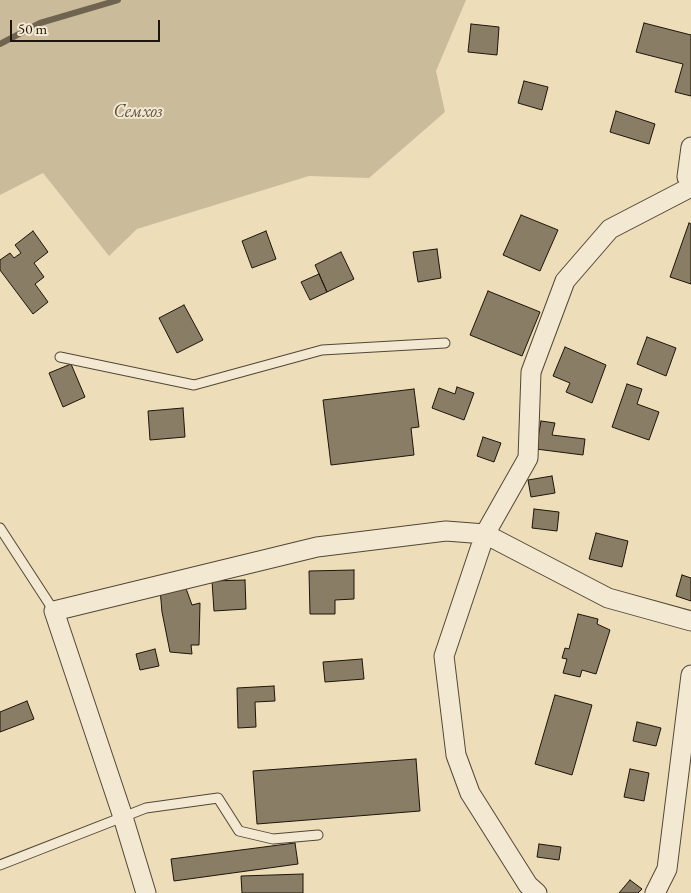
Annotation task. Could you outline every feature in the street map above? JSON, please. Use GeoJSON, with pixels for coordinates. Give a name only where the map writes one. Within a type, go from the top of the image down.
{"type":"FeatureCollection","features":[{"type":"Feature","properties":{"kind":"street"},"geometry":{"type":"LineString","coordinates":[[691,147],[687,177],[691,182]]}},
{"type":"Feature","properties":{"kind":"street"},"geometry":{"type":"LineString","coordinates":[[537,893],[528,885],[470,793],[456,755],[444,656],[486,534],[528,458],[531,372],[565,281],[610,229],[691,187]]}},
{"type":"Feature","properties":{"kind":"street"},"geometry":{"type":"LineString","coordinates":[[146,893],[54,611],[317,547],[446,531],[486,534],[608,598],[691,621]]}},
{"type":"Feature","properties":{"kind":"street"},"geometry":{"type":"LineString","coordinates":[[655,893],[667,869],[691,675]]}},
{"type":"Feature","properties":{"kind":"lane"},"geometry":{"type":"LineString","coordinates":[[60,357],[194,385],[322,350],[446,343]]}},
{"type":"Feature","properties":{"kind":"lane"},"geometry":{"type":"LineString","coordinates":[[0,528],[54,611]]}},
{"type":"Feature","properties":{"kind":"lane"},"geometry":{"type":"LineString","coordinates":[[0,865],[146,808],[218,798],[239,831],[272,839],[318,835]]}},
{"type":"Feature","properties":{"kind":"green space","name":"Семхоз"},"geometry":{"type":"Polygon","coordinates":[[[0,0],[466,0],[436,71],[445,112],[369,178],[309,176],[137,229],[109,256],[43,173],[0,195],[0,0]]]}},
{"type":"Feature","properties":{"kind":"building"},"geometry":{"type":"Polygon","coordinates":[[[644,23],[691,35],[691,96],[675,92],[683,64],[636,52],[644,23]]]}},
{"type":"Feature","properties":{"kind":"building"},"geometry":{"type":"Polygon","coordinates":[[[471,24],[499,27],[497,55],[468,52],[471,24]]]}},
{"type":"Feature","properties":{"kind":"building"},"geometry":{"type":"Polygon","coordinates":[[[524,81],[548,87],[542,110],[518,103],[524,81]]]}},
{"type":"Feature","properties":{"kind":"building"},"geometry":{"type":"Polygon","coordinates":[[[616,111],[655,124],[649,144],[610,132],[616,111]]]}},
{"type":"Feature","properties":{"kind":"building"},"geometry":{"type":"Polygon","coordinates":[[[521,215],[558,230],[540,271],[503,255],[521,215]]]}},
{"type":"Feature","properties":{"kind":"building"},"geometry":{"type":"Polygon","coordinates":[[[689,223],[691,224],[691,284],[670,277],[689,223]]]}},
{"type":"Feature","properties":{"kind":"building"},"geometry":{"type":"Polygon","coordinates":[[[33,231],[48,252],[34,263],[44,277],[35,284],[48,302],[33,314],[0,270],[0,260],[10,253],[14,258],[21,253],[15,245],[33,231]]]}},
{"type":"Feature","properties":{"kind":"building"},"geometry":{"type":"Polygon","coordinates":[[[266,231],[276,259],[252,268],[242,241],[266,231]]]}},
{"type":"Feature","properties":{"kind":"building"},"geometry":{"type":"Polygon","coordinates":[[[437,249],[441,278],[418,282],[413,252],[437,249]]]}},
{"type":"Feature","properties":{"kind":"building"},"geometry":{"type":"Polygon","coordinates":[[[341,252],[354,279],[327,292],[315,265],[341,252]]]}},
{"type":"Feature","properties":{"kind":"building"},"geometry":{"type":"Polygon","coordinates":[[[319,274],[327,292],[310,300],[301,282],[319,274]]]}},
{"type":"Feature","properties":{"kind":"building"},"geometry":{"type":"Polygon","coordinates":[[[488,291],[540,312],[522,356],[470,335],[488,291]]]}},
{"type":"Feature","properties":{"kind":"building"},"geometry":{"type":"Polygon","coordinates":[[[184,305],[203,340],[177,353],[159,318],[184,305]]]}},
{"type":"Feature","properties":{"kind":"building"},"geometry":{"type":"Polygon","coordinates":[[[647,337],[676,348],[666,376],[637,364],[647,337]]]}},
{"type":"Feature","properties":{"kind":"building"},"geometry":{"type":"Polygon","coordinates":[[[565,347],[606,365],[592,403],[566,392],[570,383],[553,376],[565,347]]]}},
{"type":"Feature","properties":{"kind":"building"},"geometry":{"type":"Polygon","coordinates":[[[71,364],[85,397],[63,407],[49,373],[71,364]]]}},
{"type":"Feature","properties":{"kind":"building"},"geometry":{"type":"Polygon","coordinates":[[[627,384],[642,389],[637,404],[659,412],[649,440],[612,427],[627,384]]]}},
{"type":"Feature","properties":{"kind":"building"},"geometry":{"type":"Polygon","coordinates":[[[457,387],[474,393],[464,420],[432,408],[439,388],[455,394],[457,387]]]}},
{"type":"Feature","properties":{"kind":"building"},"geometry":{"type":"Polygon","coordinates":[[[414,389],[419,427],[411,428],[414,455],[331,465],[323,400],[414,389]]]}},
{"type":"Feature","properties":{"kind":"building"},"geometry":{"type":"Polygon","coordinates":[[[183,408],[185,437],[150,440],[148,411],[183,408]]]}},
{"type":"Feature","properties":{"kind":"building"},"geometry":{"type":"Polygon","coordinates":[[[541,421],[555,423],[552,435],[585,439],[583,455],[536,449],[541,421]]]}},
{"type":"Feature","properties":{"kind":"building"},"geometry":{"type":"Polygon","coordinates":[[[483,437],[501,443],[494,462],[477,456],[483,437]]]}},
{"type":"Feature","properties":{"kind":"building"},"geometry":{"type":"Polygon","coordinates":[[[552,476],[555,493],[531,497],[528,480],[552,476]]]}},
{"type":"Feature","properties":{"kind":"building"},"geometry":{"type":"Polygon","coordinates":[[[534,509],[559,512],[557,531],[532,528],[534,509]]]}},
{"type":"Feature","properties":{"kind":"building"},"geometry":{"type":"Polygon","coordinates":[[[596,533],[628,541],[622,567],[589,559],[596,533]]]}},
{"type":"Feature","properties":{"kind":"building"},"geometry":{"type":"Polygon","coordinates":[[[354,570],[354,599],[335,600],[335,614],[310,614],[309,571],[354,570]]]}},
{"type":"Feature","properties":{"kind":"building"},"geometry":{"type":"Polygon","coordinates":[[[682,575],[691,578],[691,601],[676,596],[682,575]]]}},
{"type":"Feature","properties":{"kind":"building"},"geometry":{"type":"Polygon","coordinates":[[[245,580],[246,609],[214,611],[212,581],[245,580]]]}},
{"type":"Feature","properties":{"kind":"building"},"geometry":{"type":"Polygon","coordinates":[[[184,583],[192,605],[200,603],[199,645],[191,645],[192,654],[170,652],[162,612],[160,589],[184,583]]]}},
{"type":"Feature","properties":{"kind":"building"},"geometry":{"type":"Polygon","coordinates":[[[578,614],[598,619],[597,624],[610,630],[596,674],[582,670],[580,677],[563,673],[567,659],[562,658],[565,648],[569,649],[578,614]]]}},
{"type":"Feature","properties":{"kind":"building"},"geometry":{"type":"Polygon","coordinates":[[[155,649],[159,666],[140,670],[136,654],[155,649]]]}},
{"type":"Feature","properties":{"kind":"building"},"geometry":{"type":"Polygon","coordinates":[[[362,659],[364,679],[325,682],[323,662],[362,659]]]}},
{"type":"Feature","properties":{"kind":"building"},"geometry":{"type":"Polygon","coordinates":[[[274,686],[275,701],[255,702],[256,727],[238,728],[237,688],[274,686]]]}},
{"type":"Feature","properties":{"kind":"building"},"geometry":{"type":"Polygon","coordinates":[[[555,695],[592,705],[572,775],[535,764],[555,695]]]}},
{"type":"Feature","properties":{"kind":"building"},"geometry":{"type":"Polygon","coordinates":[[[27,701],[34,719],[0,732],[0,712],[27,701]]]}},
{"type":"Feature","properties":{"kind":"building"},"geometry":{"type":"Polygon","coordinates":[[[637,722],[661,728],[656,746],[633,741],[637,722]]]}},
{"type":"Feature","properties":{"kind":"building"},"geometry":{"type":"Polygon","coordinates":[[[416,759],[420,811],[257,824],[253,771],[416,759]]]}},
{"type":"Feature","properties":{"kind":"building"},"geometry":{"type":"Polygon","coordinates":[[[630,769],[649,773],[644,801],[624,797],[630,769]]]}},
{"type":"Feature","properties":{"kind":"building"},"geometry":{"type":"Polygon","coordinates":[[[295,843],[298,864],[174,881],[171,859],[295,843]]]}},
{"type":"Feature","properties":{"kind":"building"},"geometry":{"type":"Polygon","coordinates":[[[539,844],[561,847],[559,860],[537,857],[539,844]]]}},
{"type":"Feature","properties":{"kind":"building"},"geometry":{"type":"Polygon","coordinates":[[[303,874],[303,893],[242,893],[241,876],[303,874]]]}},
{"type":"Feature","properties":{"kind":"building"},"geometry":{"type":"Polygon","coordinates":[[[630,880],[642,889],[638,893],[619,893],[630,880]]]}},
{"type":"Feature","properties":{"kind":"waterway"},"geometry":{"type":"LineString","coordinates":[[0,44],[40,23],[118,0]]}}]}
